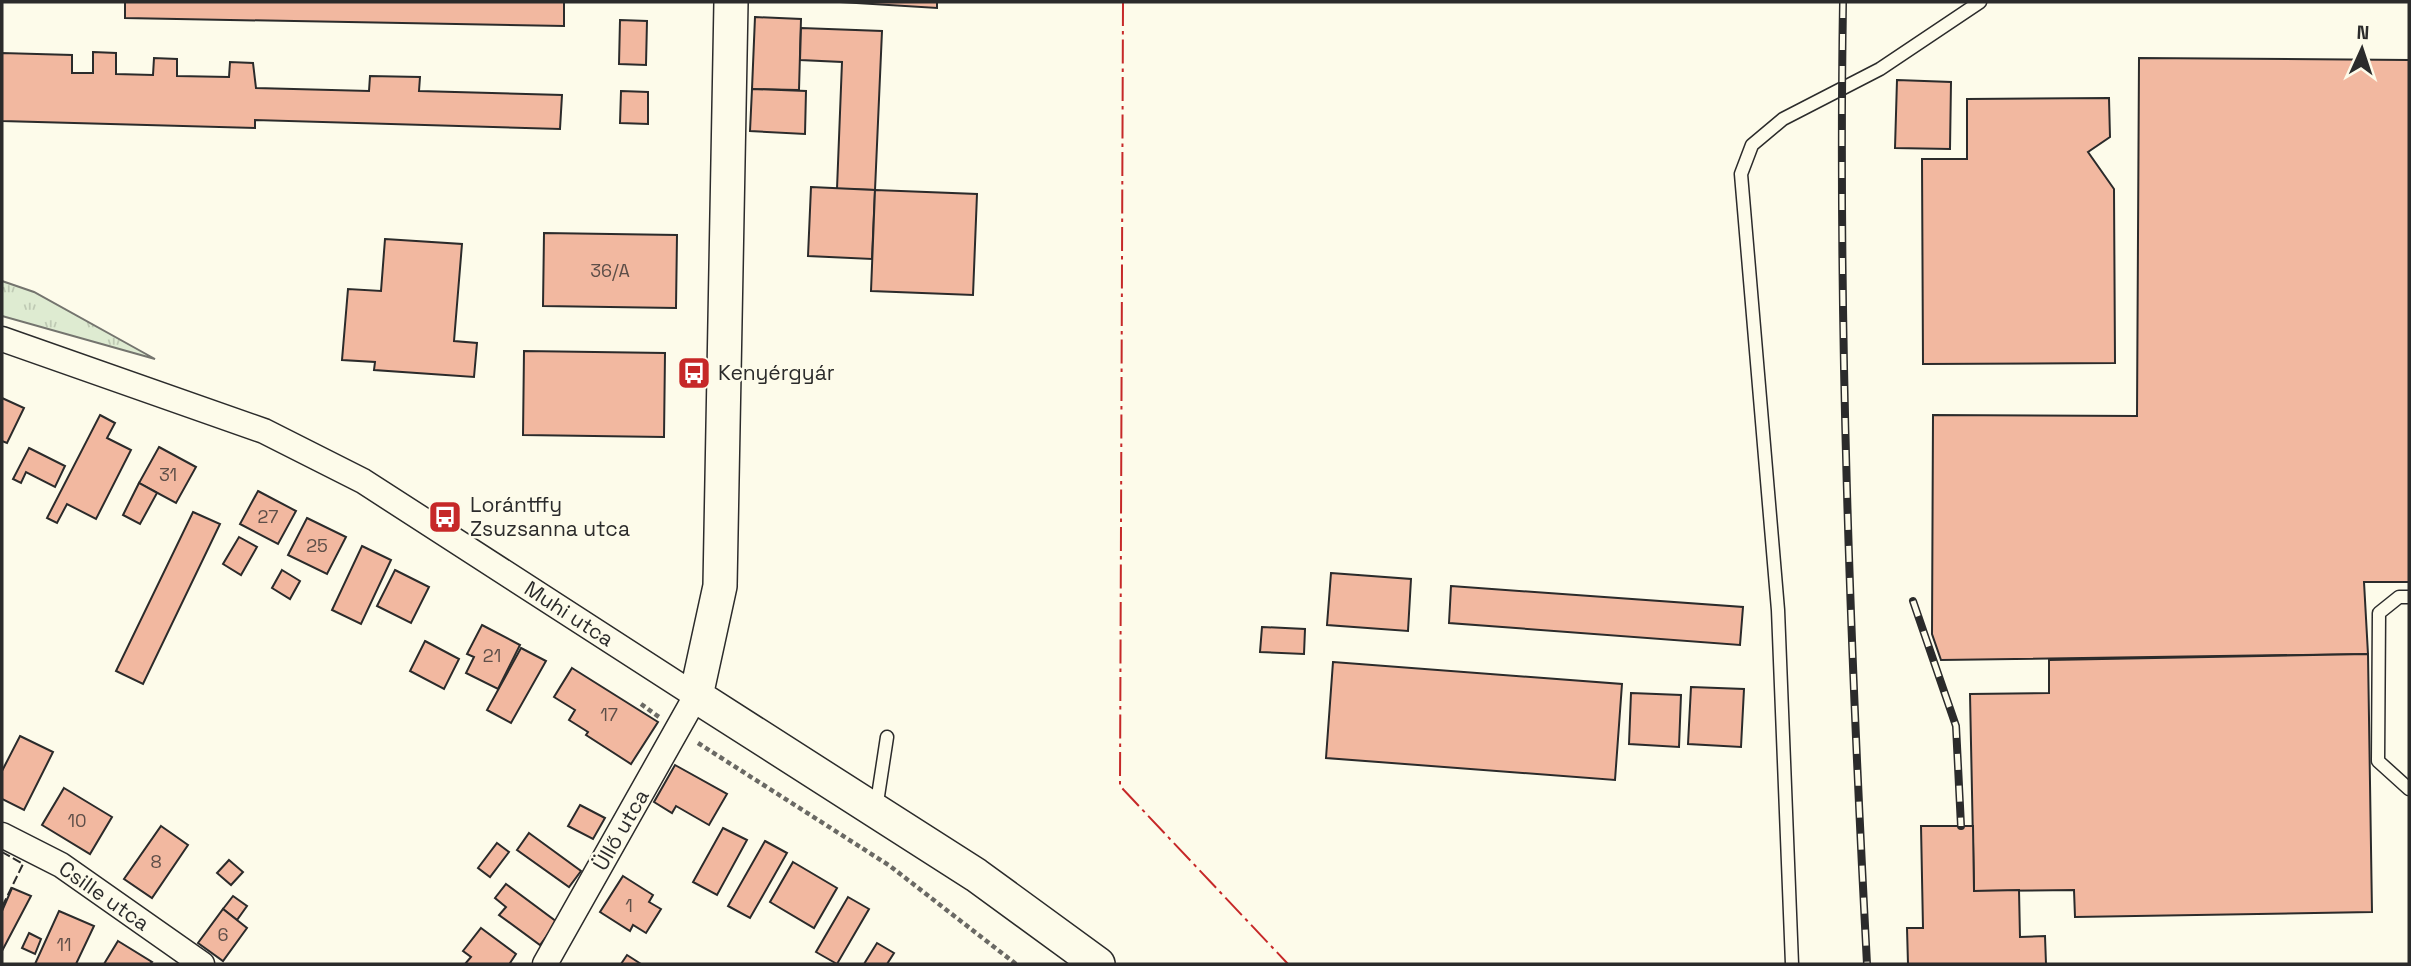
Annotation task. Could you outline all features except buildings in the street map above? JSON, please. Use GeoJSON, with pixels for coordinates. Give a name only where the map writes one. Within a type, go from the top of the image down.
{"type":"FeatureCollection","features":[{"type":"Feature","properties":{"kind":"main road"},"geometry":{"type":"LineString","coordinates":[[696,696],[719,586],[731,2]]}},
{"type":"Feature","properties":{"kind":"main road","name":"Muhi utca"},"geometry":{"type":"LineString","coordinates":[[696,696],[976,875],[1098,964]]}},
{"type":"Feature","properties":{"kind":"street","name":"Muhi utca"},"geometry":{"type":"LineString","coordinates":[[2,340],[264,431],[363,481],[696,696]]}},
{"type":"Feature","properties":{"kind":"street","name":"Üllő utca"},"geometry":{"type":"LineString","coordinates":[[545,964],[696,696]]}},
{"type":"Feature","properties":{"kind":"street","name":"Csille utca"},"geometry":{"type":"LineString","coordinates":[[2,835],[61,865],[202,964]]}},
{"type":"Feature","properties":{"kind":"lane"},"geometry":{"type":"LineString","coordinates":[[1793,964],[1778,610],[1741,174],[1752,145],[1783,119],[1881,69],[1980,2]]}},
{"type":"Feature","properties":{"kind":"lane"},"geometry":{"type":"LineString","coordinates":[[2409,597],[2399,597],[2379,613],[2376,666],[2378,761],[2409,789]]}},
{"type":"Feature","properties":{"kind":"lane"},"geometry":{"type":"LineString","coordinates":[[876,810],[887,737]]}},
{"type":"Feature","properties":{"kind":"path"},"geometry":{"type":"LineString","coordinates":[[678,730],[782,794],[890,866],[1016,964]]}},
{"type":"Feature","properties":{"kind":"green space"},"geometry":{"type":"Polygon","coordinates":[[[2,281],[34,292],[155,359],[2,316],[2,281]]]}},
{"type":"Feature","properties":{"kind":"railway"},"geometry":{"type":"LineString","coordinates":[[1843,2],[1844,363],[1855,724],[1867,964]]}},
{"type":"Feature","properties":{"kind":"railway"},"geometry":{"type":"LineString","coordinates":[[1913,601],[1956,726],[1961,826]]}},
{"type":"Feature","properties":{"kind":"fence"},"geometry":{"type":"LineString","coordinates":[[2,852],[23,864],[2,907]]}},
{"type":"Feature","properties":{"kind":"power"},"geometry":{"type":"LineString","coordinates":[[1123,2],[1120,786],[1288,964]]}},
{"type":"Feature","properties":{"kind":"place","name":"Kenyérgyár"},"geometry":{"type":"Point","coordinates":[694,373]}},
{"type":"Feature","properties":{"kind":"place","name":"Lorántffy Zsuzsanna utca"},"geometry":{"type":"Point","coordinates":[445,517]}}]}
